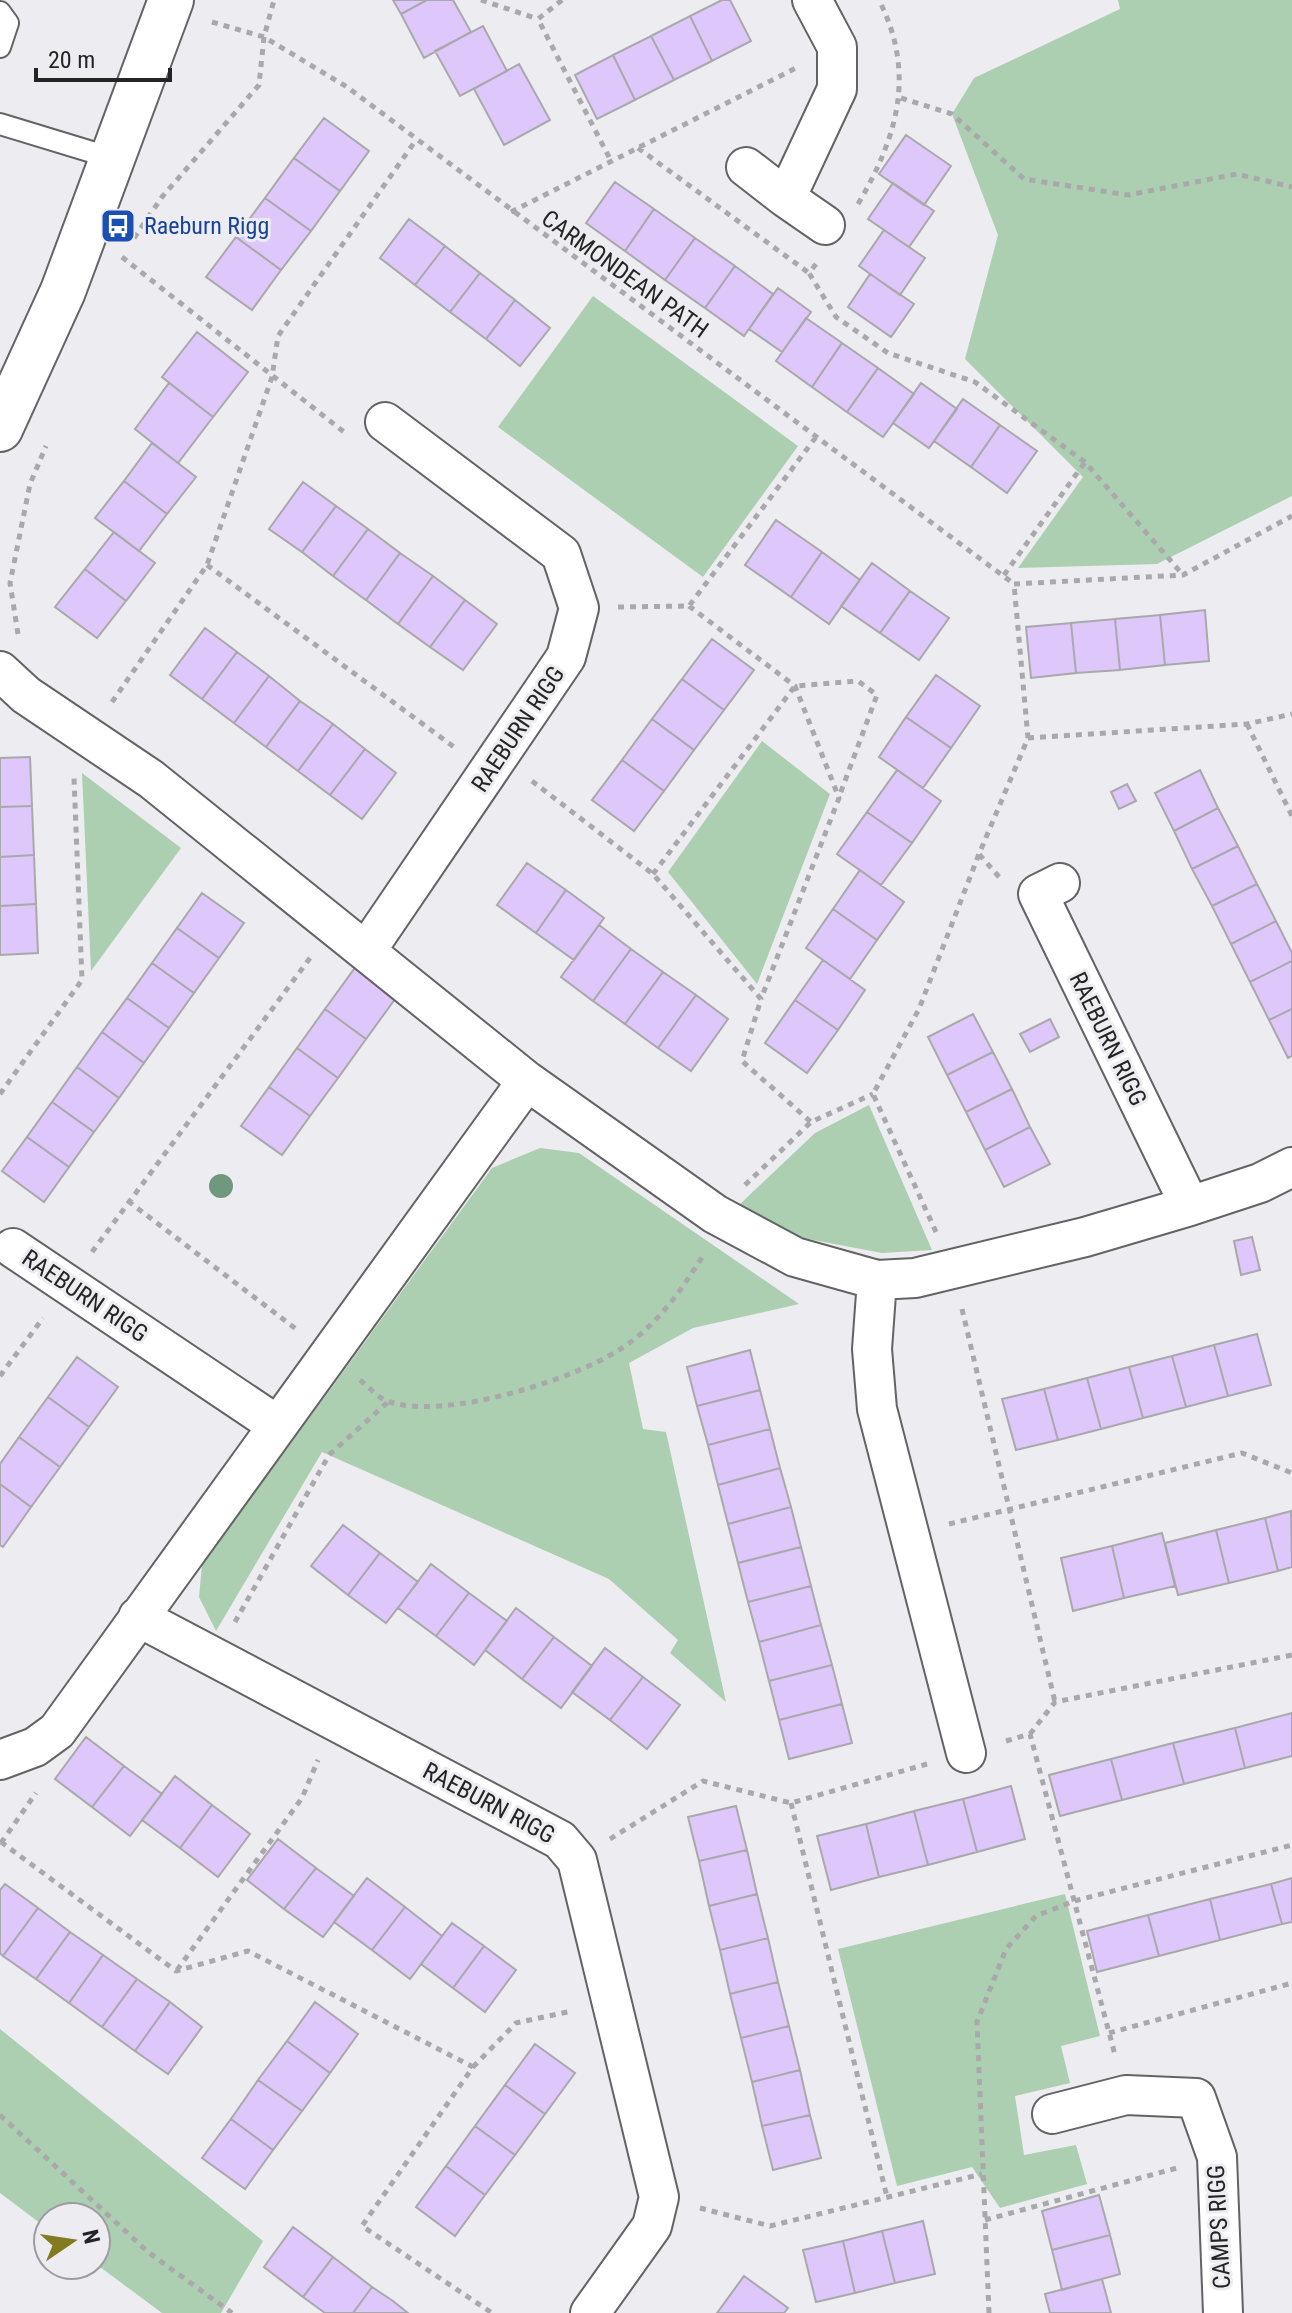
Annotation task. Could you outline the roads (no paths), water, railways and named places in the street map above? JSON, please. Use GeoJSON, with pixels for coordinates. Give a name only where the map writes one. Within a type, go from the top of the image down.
{"type":"FeatureCollection","features":[{"type":"Feature","properties":{"kind":"street"},"geometry":{"type":"LineString","coordinates":[[786,198],[837,89],[837,47],[812,0]]}},
{"type":"Feature","properties":{"kind":"street"},"geometry":{"type":"LineString","coordinates":[[1,425],[63,291],[115,159],[186,9]]}},
{"type":"Feature","properties":{"kind":"street"},"geometry":{"type":"LineString","coordinates":[[746,167],[833,232]]}},
{"type":"Feature","properties":{"kind":"street","name":"RAEBURN RIGG"},"geometry":{"type":"LineString","coordinates":[[366,951],[566,657],[579,608],[561,554],[385,422]]}},
{"type":"Feature","properties":{"kind":"street"},"geometry":{"type":"LineString","coordinates":[[11,674],[86,737],[151,779],[527,1081],[720,1217],[795,1257],[877,1280],[915,1278],[953,1271],[1190,1206],[1260,1183],[1292,1167]]}},
{"type":"Feature","properties":{"kind":"street","name":"RAEBURN RIGG"},"geometry":{"type":"LineString","coordinates":[[1049,889],[1190,1206]]}},
{"type":"Feature","properties":{"kind":"street"},"geometry":{"type":"LineString","coordinates":[[0,1760],[35,1747],[57,1731],[527,1081]]}},
{"type":"Feature","properties":{"kind":"street","name":"RAEBURN RIGG"},"geometry":{"type":"LineString","coordinates":[[13,1248],[277,1425]]}},
{"type":"Feature","properties":{"kind":"street"},"geometry":{"type":"LineString","coordinates":[[877,1280],[872,1349],[877,1409],[966,1753]]}},
{"type":"Feature","properties":{"kind":"street","name":"RAEBURN RIGG"},"geometry":{"type":"LineString","coordinates":[[138,1617],[560,1840],[577,1860],[659,2197],[652,2226],[590,2313]]}},
{"type":"Feature","properties":{"kind":"street","name":"CAMPS RIGG"},"geometry":{"type":"LineString","coordinates":[[1052,2114],[1126,2095],[1196,2098],[1217,2157],[1223,2313]]}},
{"type":"Feature","properties":{"kind":"lane"},"geometry":{"type":"LineString","coordinates":[[0,12],[8,23],[0,47]]}},
{"type":"Feature","properties":{"kind":"lane"},"geometry":{"type":"LineString","coordinates":[[0,124],[115,159]]}},
{"type":"Feature","properties":{"kind":"place","name":"Raeburn Rigg"},"geometry":{"type":"Point","coordinates":[118,226]}}]}
